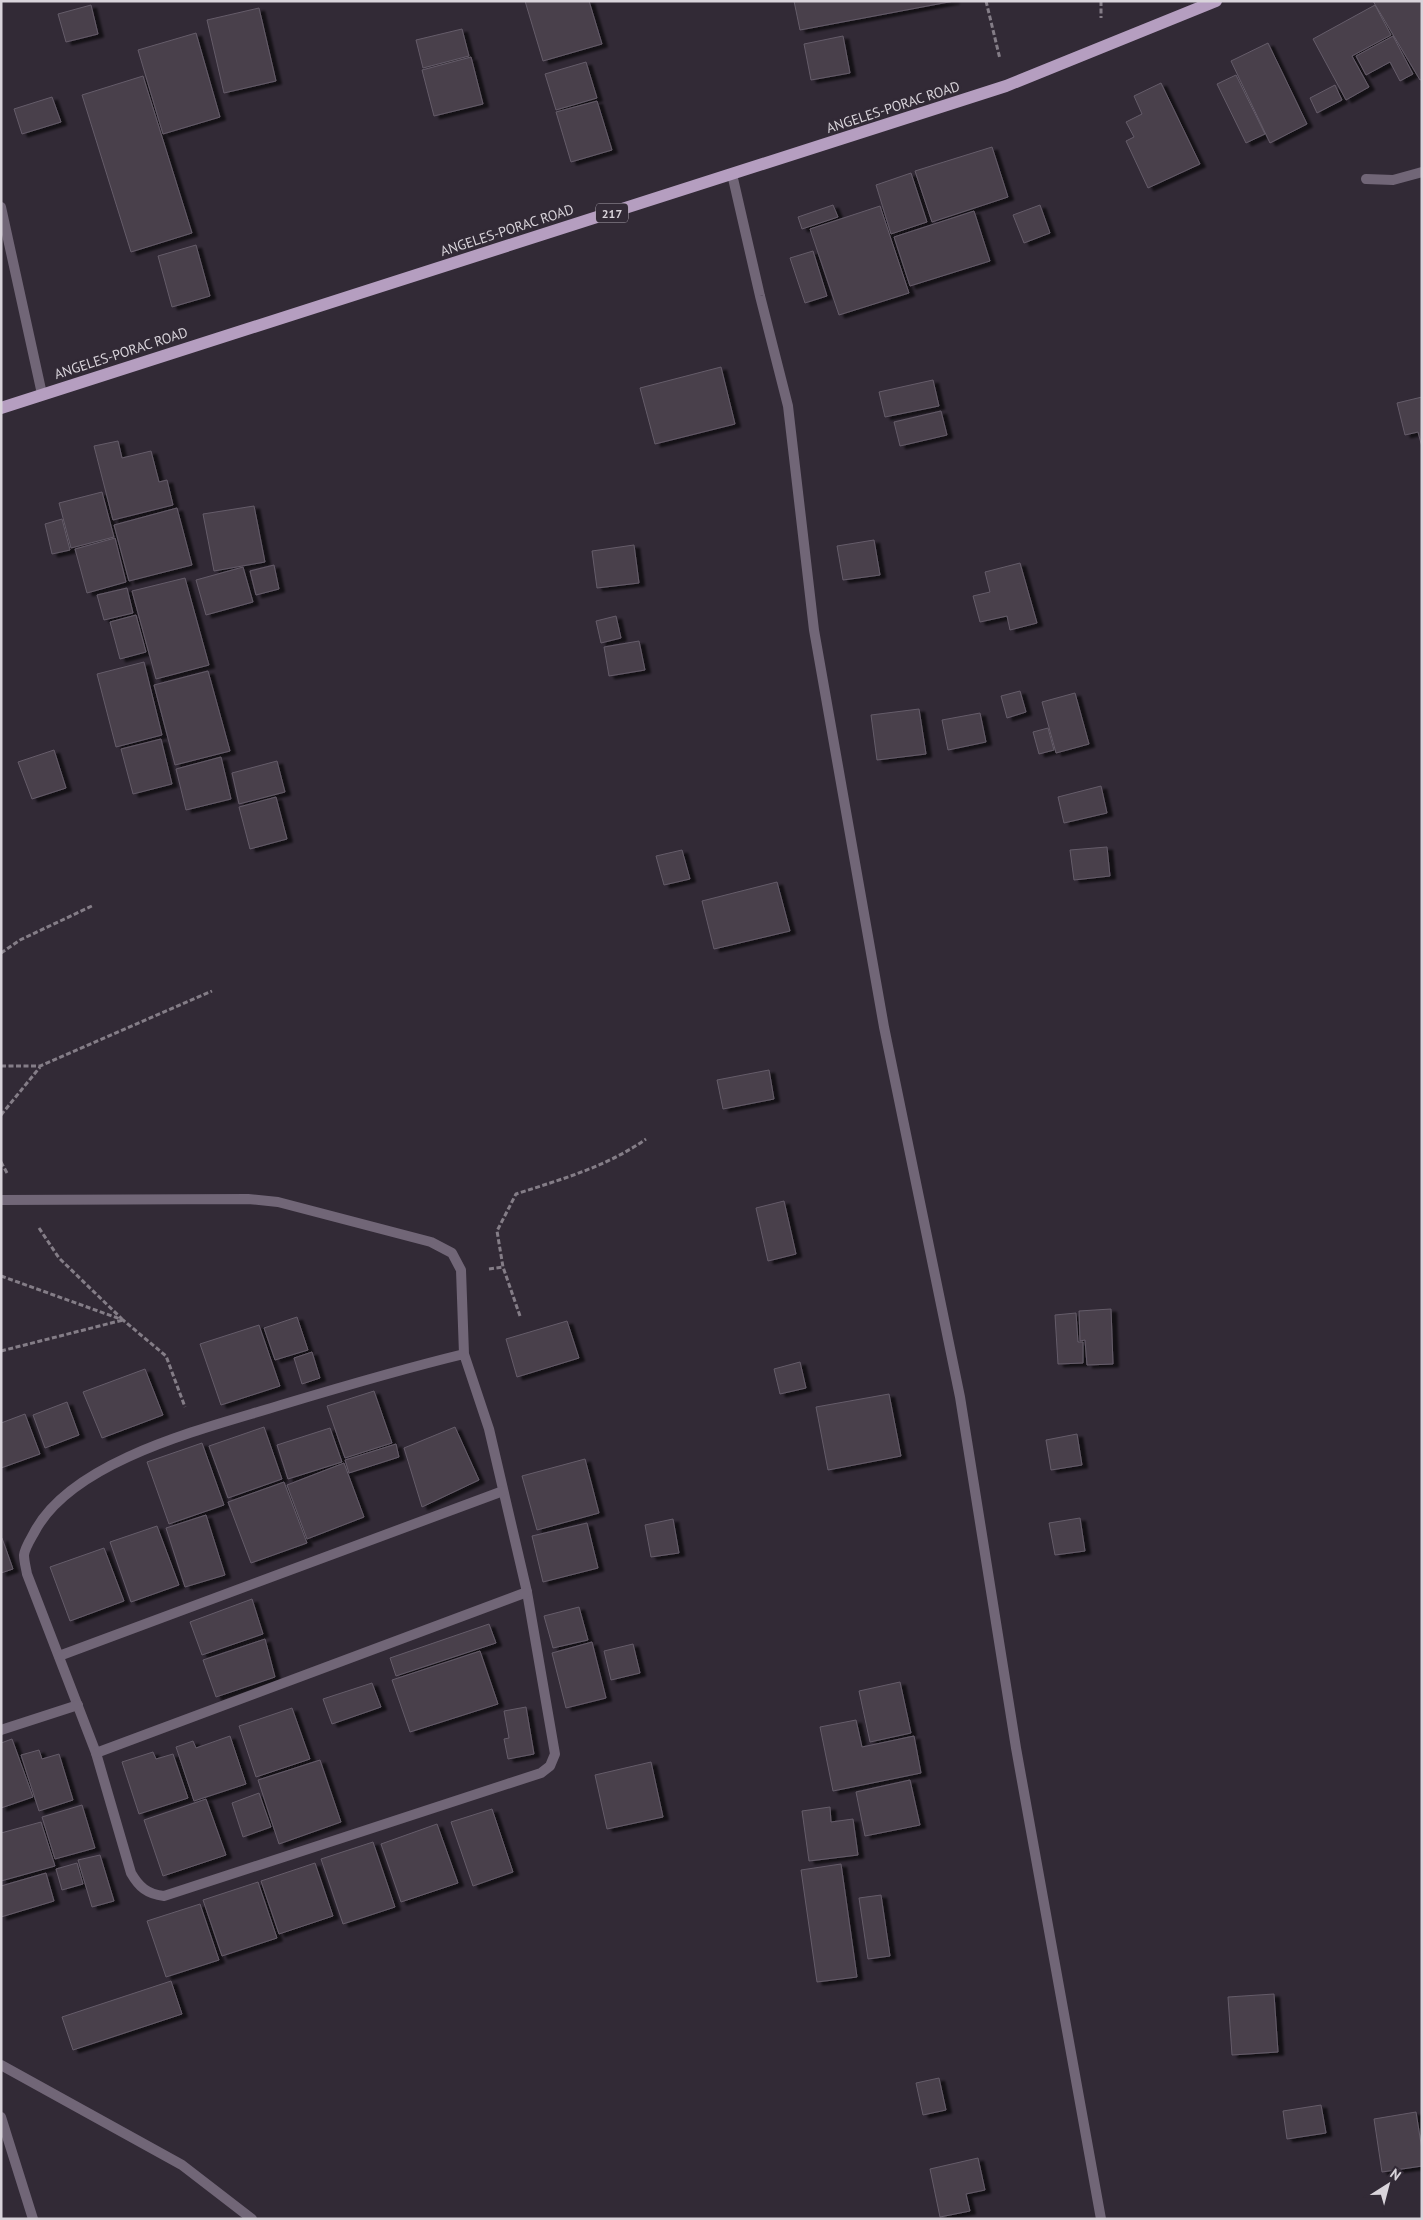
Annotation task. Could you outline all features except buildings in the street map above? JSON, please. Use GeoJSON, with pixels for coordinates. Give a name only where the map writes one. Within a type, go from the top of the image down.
{"type":"FeatureCollection","features":[{"type":"Feature","properties":{"kind":"main road","name":"ANGELES-PORAC ROAD"},"geometry":{"type":"LineString","coordinates":[[1,408],[1006,86],[1216,1]]}},
{"type":"Feature","properties":{"kind":"street"},"geometry":{"type":"LineString","coordinates":[[1366,179],[1393,180],[1422,172]]}},
{"type":"Feature","properties":{"kind":"street"},"geometry":{"type":"LineString","coordinates":[[732,174],[788,406],[814,630],[884,1027],[960,1397],[1016,1748],[1101,2219]]}},
{"type":"Feature","properties":{"kind":"street"},"geometry":{"type":"LineString","coordinates":[[1,207],[42,394]]}},
{"type":"Feature","properties":{"kind":"street"},"geometry":{"type":"LineString","coordinates":[[1,1200],[263,1200],[278,1202],[431,1242],[452,1253],[461,1270],[464,1354],[489,1429],[526,1592],[555,1754],[550,1766],[541,1773],[164,1896],[147,1892],[138,1885],[131,1873],[96,1753],[27,1574],[24,1554],[40,1521],[67,1494],[100,1472],[132,1455],[194,1432],[396,1370],[464,1354]]}},
{"type":"Feature","properties":{"kind":"street"},"geometry":{"type":"LineString","coordinates":[[59,1656],[503,1491]]}},
{"type":"Feature","properties":{"kind":"street"},"geometry":{"type":"LineString","coordinates":[[96,1753],[526,1592]]}},
{"type":"Feature","properties":{"kind":"street"},"geometry":{"type":"LineString","coordinates":[[1,1730],[78,1704]]}},
{"type":"Feature","properties":{"kind":"street"},"geometry":{"type":"LineString","coordinates":[[1,2065],[182,2165],[252,2219]]}},
{"type":"Feature","properties":{"kind":"street"},"geometry":{"type":"LineString","coordinates":[[1,2117],[33,2219]]}},
{"type":"Feature","properties":{"kind":"path"},"geometry":{"type":"LineString","coordinates":[[986,1],[1006,86]]}},
{"type":"Feature","properties":{"kind":"path"},"geometry":{"type":"LineString","coordinates":[[1,952],[20,940],[94,905]]}},
{"type":"Feature","properties":{"kind":"path"},"geometry":{"type":"LineString","coordinates":[[1,1066],[40,1066],[212,991]]}},
{"type":"Feature","properties":{"kind":"path"},"geometry":{"type":"LineString","coordinates":[[1,1115],[40,1066]]}},
{"type":"Feature","properties":{"kind":"path"},"geometry":{"type":"LineString","coordinates":[[520,1316],[503,1267],[497,1231],[516,1194],[591,1170],[625,1153],[646,1139]]}},
{"type":"Feature","properties":{"kind":"path"},"geometry":{"type":"LineString","coordinates":[[1,1162],[22,1200],[59,1258],[124,1320],[166,1356],[194,1432]]}},
{"type":"Feature","properties":{"kind":"path"},"geometry":{"type":"LineString","coordinates":[[1,1276],[124,1320]]}},
{"type":"Feature","properties":{"kind":"path"},"geometry":{"type":"LineString","coordinates":[[1,1351],[124,1320]]}}]}
